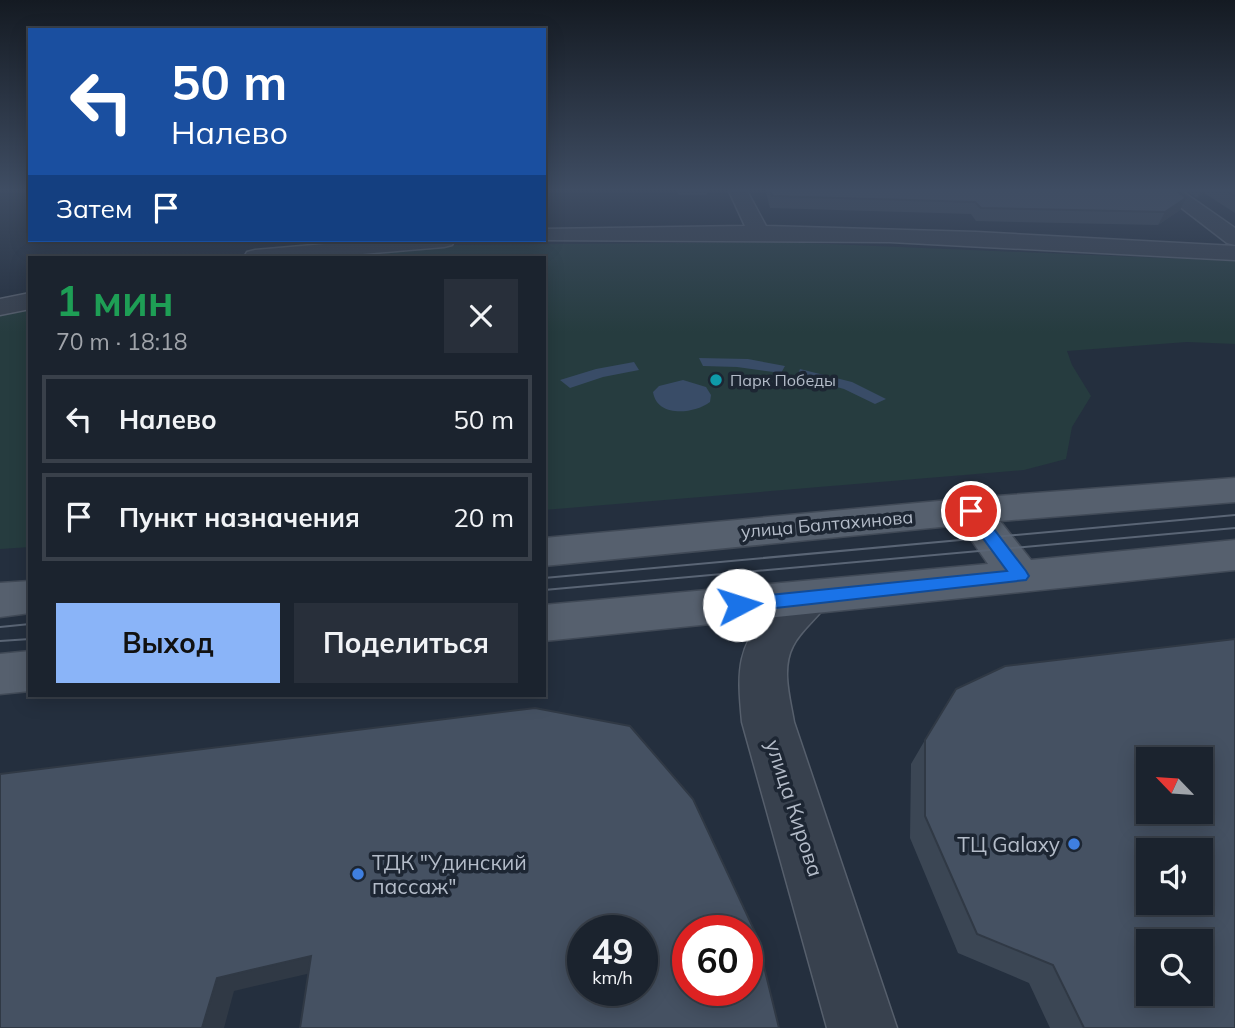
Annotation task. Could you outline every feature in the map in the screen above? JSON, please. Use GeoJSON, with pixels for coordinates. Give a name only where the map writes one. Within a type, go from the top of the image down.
{"type":"FeatureCollection","features":[{"type":"Feature","properties":{"kind":"main road","name":"улица Балтахинова"},"geometry":{"type":"LineString","coordinates":[[546,552],[971,511],[1235,490]]}},
{"type":"Feature","properties":{"kind":"main road"},"geometry":{"type":"LineString","coordinates":[[971,511],[1020,576]]}},
{"type":"Feature","properties":{"kind":"main road"},"geometry":{"type":"LineString","coordinates":[[546,623],[1235,555]]}},
{"type":"Feature","properties":{"kind":"main road"},"geometry":{"type":"LineString","coordinates":[[0,600],[28,597]]}},
{"type":"Feature","properties":{"kind":"main road"},"geometry":{"type":"LineString","coordinates":[[0,674],[28,671]]}},
{"type":"Feature","properties":{"kind":"street"},"geometry":{"type":"LineString","coordinates":[[887,237],[1235,253]]}},
{"type":"Feature","properties":{"kind":"street"},"geometry":{"type":"LineString","coordinates":[[266,256],[422,242]]}},
{"type":"Feature","properties":{"kind":"street"},"geometry":{"type":"LineString","coordinates":[[0,307],[28,301]]}},
{"type":"Feature","properties":{"kind":"street","name":"улица Кирова"},"geometry":{"type":"LineString","coordinates":[[809,598],[771,639],[762,679],[768,722],[862,1028]]}},
{"type":"Feature","properties":{"kind":"green space"},"geometry":{"type":"Polygon","coordinates":[[[781,242],[1235,261],[1235,344],[1187,342],[1067,351],[1072,365],[1091,396],[1072,427],[1066,459],[1024,470],[546,510],[546,256],[337,256],[456,245],[781,242]]]}},
{"type":"Feature","properties":{"kind":"green space"},"geometry":{"type":"Polygon","coordinates":[[[28,308],[28,547],[0,549],[0,315],[28,308]]]}},
{"type":"Feature","properties":{"kind":"water"},"geometry":{"type":"Polygon","coordinates":[[[699,358],[748,359],[785,366],[781,373],[703,366],[699,358]]]}},
{"type":"Feature","properties":{"kind":"water"},"geometry":{"type":"Polygon","coordinates":[[[634,362],[639,370],[603,377],[570,388],[560,380],[596,369],[634,362]]]}},
{"type":"Feature","properties":{"kind":"water"},"geometry":{"type":"Polygon","coordinates":[[[800,369],[852,382],[886,399],[875,404],[844,389],[797,376],[800,369]]]}},
{"type":"Feature","properties":{"kind":"water"},"geometry":{"type":"Polygon","coordinates":[[[683,380],[706,387],[711,395],[710,402],[686,411],[669,410],[661,406],[653,392],[659,386],[683,380]]]}},
{"type":"Feature","properties":{"kind":"building","name":"ТЦ Galaxy"},"geometry":{"type":"Polygon","coordinates":[[[1235,639],[1235,1028],[1084,1028],[1053,965],[977,934],[925,816],[925,740],[956,689],[1005,666],[1235,639]]]}},
{"type":"Feature","properties":{"kind":"building","name":"ТДК \"Удинский пассаж\""},"geometry":{"type":"Polygon","coordinates":[[[535,708],[630,726],[693,799],[747,915],[672,915],[672,1006],[763,1006],[763,963],[779,1028],[300,1028],[311,956],[217,978],[202,1028],[0,1028],[0,774],[535,708]]]}},
{"type":"Feature","properties":{"kind":"tram line"},"geometry":{"type":"LineString","coordinates":[[546,578],[1235,515]]}},
{"type":"Feature","properties":{"kind":"tram line"},"geometry":{"type":"LineString","coordinates":[[546,590],[1235,528]]}},
{"type":"Feature","properties":{"kind":"tram line"},"geometry":{"type":"LineString","coordinates":[[0,627],[28,624]]}},
{"type":"Feature","properties":{"kind":"tram line"},"geometry":{"type":"LineString","coordinates":[[0,641],[28,639]]}},
{"type":"Feature","properties":{"kind":"place","name":"Парк Победы"},"geometry":{"type":"Point","coordinates":[716,380]}},
{"type":"Feature","properties":{"kind":"place","name":"ТЦ Galaxy"},"geometry":{"type":"Point","coordinates":[1074,844]}},
{"type":"Feature","properties":{"kind":"place","name":"ТДК \"Удинский пассаж\""},"geometry":{"type":"Point","coordinates":[358,874]}},
{"type":"Feature","properties":{"kind":"route"},"geometry":{"type":"LineString","coordinates":[[739,605],[1020,576],[971,511]]}}]}
